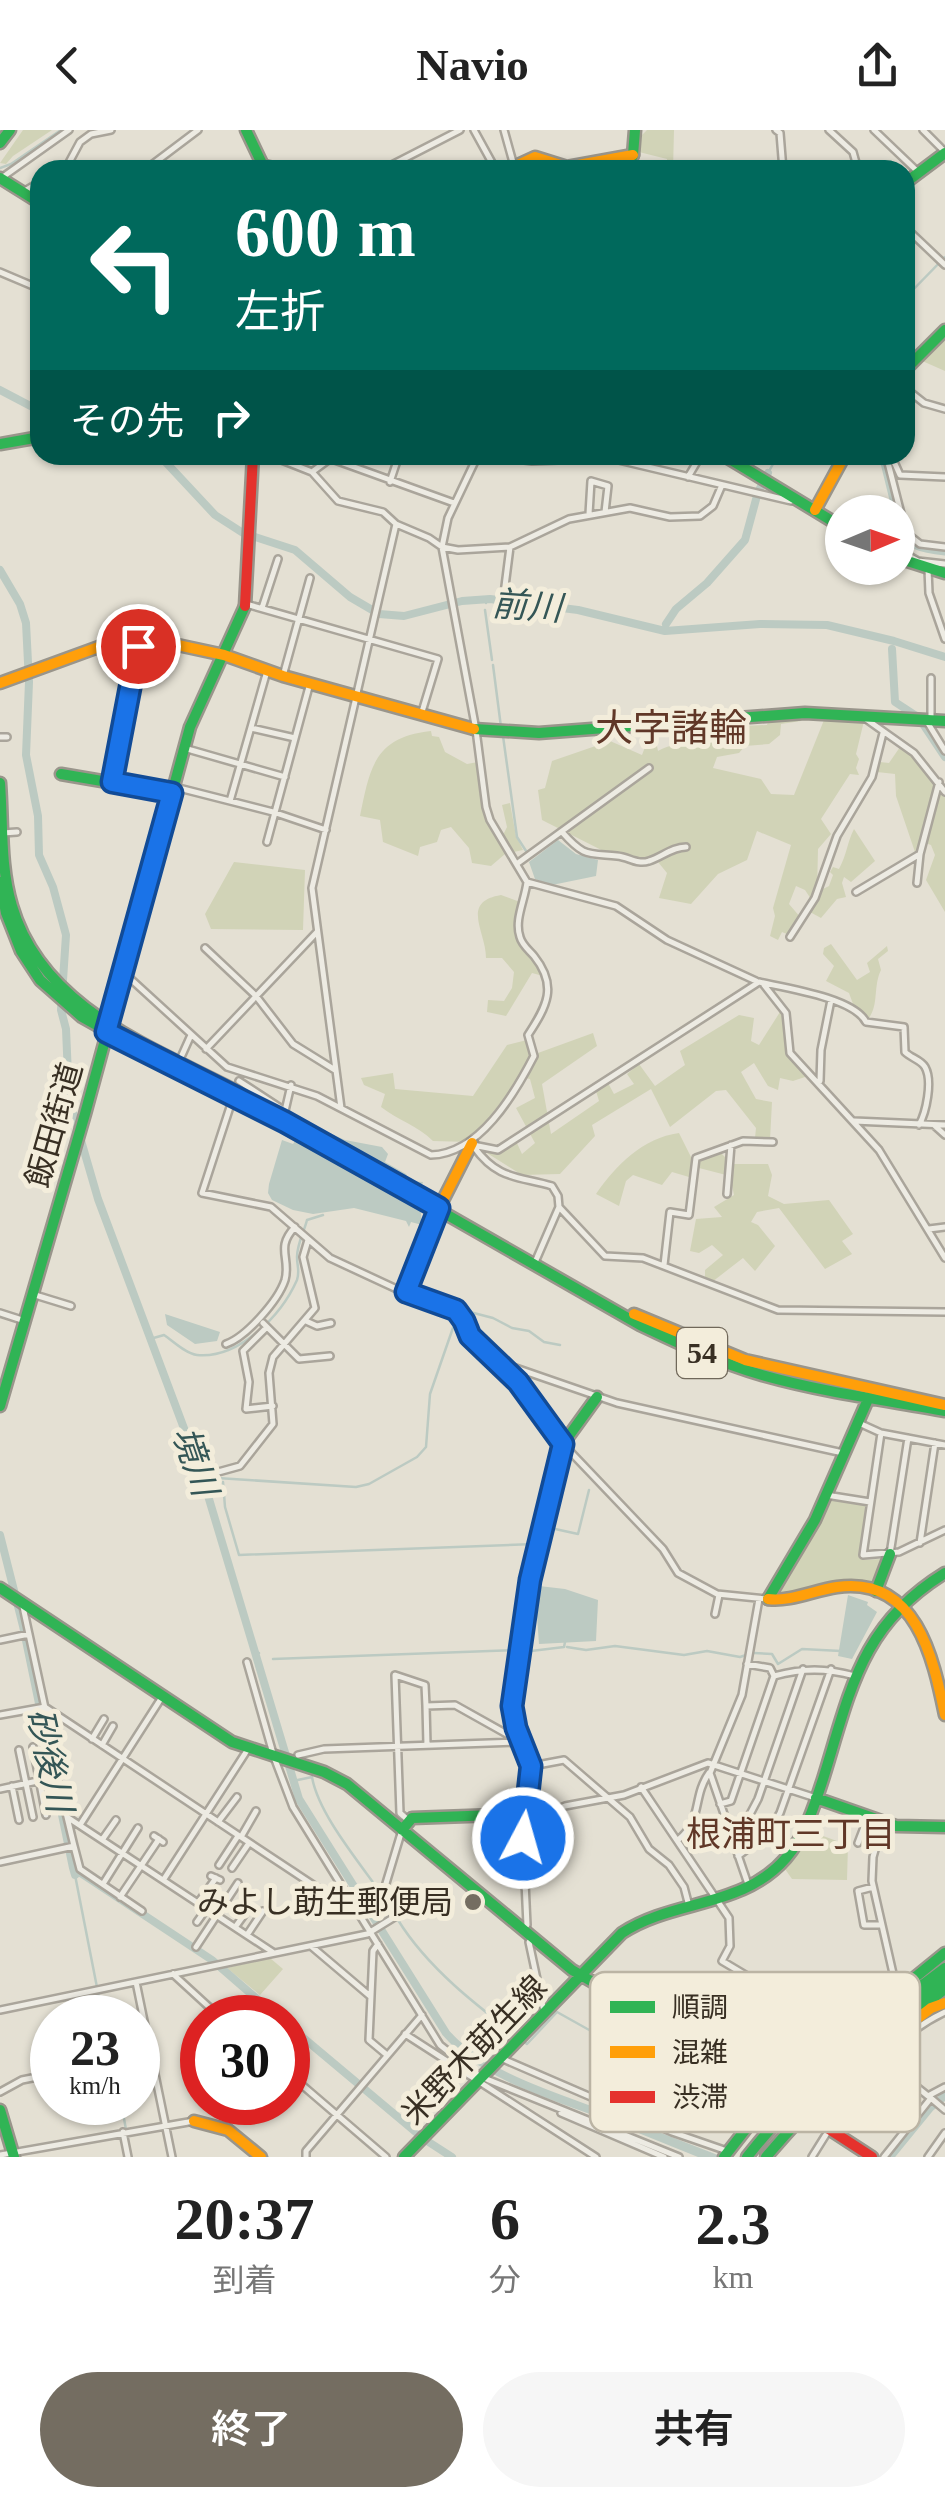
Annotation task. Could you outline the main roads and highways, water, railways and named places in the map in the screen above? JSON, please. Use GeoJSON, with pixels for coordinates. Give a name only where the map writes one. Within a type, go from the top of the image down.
{"type":"FeatureCollection","features":[{"type":"Feature","properties":{"kind":"main road"},"geometry":{"type":"LineString","coordinates":[[0,143],[10,130]]}},
{"type":"Feature","properties":{"kind":"main road"},"geometry":{"type":"LineString","coordinates":[[246,130],[261,160]]}},
{"type":"Feature","properties":{"kind":"main road"},"geometry":{"type":"LineString","coordinates":[[630,160],[635,130]]}},
{"type":"Feature","properties":{"kind":"main road"},"geometry":{"type":"LineString","coordinates":[[915,175],[945,152]]}},
{"type":"Feature","properties":{"kind":"main road"},"geometry":{"type":"LineString","coordinates":[[605,160],[632,155]]}},
{"type":"Feature","properties":{"kind":"main road"},"geometry":{"type":"LineString","coordinates":[[0,178],[30,197]]}},
{"type":"Feature","properties":{"kind":"main road"},"geometry":{"type":"LineString","coordinates":[[915,360],[945,330]]}},
{"type":"Feature","properties":{"kind":"main road"},"geometry":{"type":"LineString","coordinates":[[0,444],[30,439]]}},
{"type":"Feature","properties":{"kind":"main road","name":"飯田街道"},"geometry":{"type":"LineString","coordinates":[[0,1406],[184,748],[199,704],[246,604],[253,465]]}},
{"type":"Feature","properties":{"kind":"main road"},"geometry":{"type":"LineString","coordinates":[[740,465],[825,516]]}},
{"type":"Feature","properties":{"kind":"main road"},"geometry":{"type":"LineString","coordinates":[[815,510],[840,465]]}},
{"type":"Feature","properties":{"kind":"main road"},"geometry":{"type":"LineString","coordinates":[[915,565],[945,572]]}},
{"type":"Feature","properties":{"kind":"main road"},"geometry":{"type":"LineString","coordinates":[[0,683],[104,645],[174,642],[476,730],[538,733],[805,713],[945,721]]}},
{"type":"Feature","properties":{"kind":"main road"},"geometry":{"type":"LineString","coordinates":[[61,774],[172,790]]}},
{"type":"Feature","properties":{"kind":"main road","name":"54"},"geometry":{"type":"LineString","coordinates":[[0,783],[10,896],[16,920],[51,985]]}},
{"type":"Feature","properties":{"kind":"main road","name":"54"},"geometry":{"type":"LineString","coordinates":[[0,882],[14,936],[30,966],[94,1020],[298,1129],[640,1325],[696,1351],[764,1375],[945,1408]]}},
{"type":"Feature","properties":{"kind":"main road"},"geometry":{"type":"LineString","coordinates":[[406,1292],[434,1205],[473,1144]]}},
{"type":"Feature","properties":{"kind":"main road","name":"54"},"geometry":{"type":"LineString","coordinates":[[482,1232],[643,1319],[711,1348],[945,1408]]}},
{"type":"Feature","properties":{"kind":"main road"},"geometry":{"type":"LineString","coordinates":[[405,1825],[525,1814],[531,1766],[512,1711],[530,1580],[563,1444],[597,1397]]}},
{"type":"Feature","properties":{"kind":"main road"},"geometry":{"type":"LineString","coordinates":[[869,1397],[812,1525],[764,1599],[846,1586],[876,1591],[917,1620],[928,1640],[945,1715]]}},
{"type":"Feature","properties":{"kind":"main road"},"geometry":{"type":"LineString","coordinates":[[876,1591],[890,1554]]}},
{"type":"Feature","properties":{"kind":"main road"},"geometry":{"type":"LineString","coordinates":[[12,1596],[248,1749],[300,1760],[344,1782],[405,1825],[581,1976],[614,1940],[633,1926],[750,1890],[787,1858],[816,1798],[876,1631],[896,1606],[945,1573]]}},
{"type":"Feature","properties":{"kind":"main road"},"geometry":{"type":"LineString","coordinates":[[816,1798],[884,1822],[916,1829],[945,1827]]}},
{"type":"Feature","properties":{"kind":"main road"},"geometry":{"type":"LineString","coordinates":[[920,1972],[945,1952]]}},
{"type":"Feature","properties":{"kind":"main road"},"geometry":{"type":"LineString","coordinates":[[920,1985],[945,1968]]}},
{"type":"Feature","properties":{"kind":"main road","name":"米野木莇生線"},"geometry":{"type":"LineString","coordinates":[[404,2157],[581,1976],[590,1981]]}},
{"type":"Feature","properties":{"kind":"main road"},"geometry":{"type":"LineString","coordinates":[[920,1997],[945,1978]]}},
{"type":"Feature","properties":{"kind":"main road"},"geometry":{"type":"LineString","coordinates":[[920,2008],[945,1989]]}},
{"type":"Feature","properties":{"kind":"main road"},"geometry":{"type":"LineString","coordinates":[[920,2016],[945,2003]]}},
{"type":"Feature","properties":{"kind":"main road"},"geometry":{"type":"LineString","coordinates":[[0,2110],[9,2154]]}},
{"type":"Feature","properties":{"kind":"main road"},"geometry":{"type":"LineString","coordinates":[[207,2125],[228,2130],[261,2157]]}},
{"type":"Feature","properties":{"kind":"main road"},"geometry":{"type":"LineString","coordinates":[[726,2154],[742,2132]]}},
{"type":"Feature","properties":{"kind":"main road"},"geometry":{"type":"LineString","coordinates":[[749,2157],[768,2132]]}},
{"type":"Feature","properties":{"kind":"main road"},"geometry":{"type":"LineString","coordinates":[[749,2157],[773,2132]]}},
{"type":"Feature","properties":{"kind":"main road"},"geometry":{"type":"LineString","coordinates":[[766,2157],[788,2132]]}},
{"type":"Feature","properties":{"kind":"main road"},"geometry":{"type":"LineString","coordinates":[[777,2143],[789,2132]]}},
{"type":"Feature","properties":{"kind":"main road"},"geometry":{"type":"LineString","coordinates":[[834,2132],[872,2157]]}},
{"type":"Feature","properties":{"kind":"waterway"},"geometry":{"type":"LineString","coordinates":[[0,168],[61,130]]}},
{"type":"Feature","properties":{"kind":"waterway"},"geometry":{"type":"LineString","coordinates":[[915,288],[945,257]]}},
{"type":"Feature","properties":{"kind":"waterway","name":"前川"},"geometry":{"type":"LineString","coordinates":[[0,390],[30,406]]}},
{"type":"Feature","properties":{"kind":"waterway","name":"前川"},"geometry":{"type":"LineString","coordinates":[[168,465],[215,515],[243,533],[295,550],[350,597],[379,614],[404,616],[462,601],[490,599],[578,610],[665,631],[760,624],[827,625],[945,657]]}},
{"type":"Feature","properties":{"kind":"waterway"},"geometry":{"type":"LineString","coordinates":[[768,473],[772,465]]}},
{"type":"Feature","properties":{"kind":"waterway"},"geometry":{"type":"LineString","coordinates":[[883,465],[891,495]]}},
{"type":"Feature","properties":{"kind":"waterway"},"geometry":{"type":"LineString","coordinates":[[666,624],[745,540],[758,492],[768,473]]}},
{"type":"Feature","properties":{"kind":"waterway"},"geometry":{"type":"LineString","coordinates":[[915,546],[945,553]]}},
{"type":"Feature","properties":{"kind":"waterway","name":"境川"},"geometry":{"type":"LineString","coordinates":[[0,570],[26,623],[26,755],[38,816],[39,855],[53,887],[66,935],[61,1010],[66,1029],[69,1099],[98,1199],[203,1479],[299,1799],[446,2033],[486,2065],[590,2110]]}},
{"type":"Feature","properties":{"kind":"waterway"},"geometry":{"type":"LineString","coordinates":[[485,610],[492,660]]}},
{"type":"Feature","properties":{"kind":"waterway"},"geometry":{"type":"LineString","coordinates":[[892,649],[895,702],[918,717]]}},
{"type":"Feature","properties":{"kind":"waterway"},"geometry":{"type":"LineString","coordinates":[[493,665],[501,727]]}},
{"type":"Feature","properties":{"kind":"waterway"},"geometry":{"type":"LineString","coordinates":[[923,724],[945,757]]}},
{"type":"Feature","properties":{"kind":"waterway"},"geometry":{"type":"LineString","coordinates":[[503,736],[517,837],[528,854]]}},
{"type":"Feature","properties":{"kind":"waterway"},"geometry":{"type":"LineString","coordinates":[[150,1339],[164,1335],[197,1355],[213,1354],[243,1343],[269,1321],[290,1294],[298,1277],[297,1252],[307,1220],[323,1215]]}},
{"type":"Feature","properties":{"kind":"waterway"},"geometry":{"type":"LineString","coordinates":[[202,1477],[356,1487],[369,1484],[417,1457],[426,1447],[430,1394],[455,1322],[466,1311],[560,1345]]}},
{"type":"Feature","properties":{"kind":"waterway"},"geometry":{"type":"LineString","coordinates":[[223,1482],[225,1507],[239,1555],[534,1544],[538,1530]]}},
{"type":"Feature","properties":{"kind":"waterway"},"geometry":{"type":"LineString","coordinates":[[546,1527],[578,1534],[589,1490]]}},
{"type":"Feature","properties":{"kind":"waterway","name":"砂後川"},"geometry":{"type":"LineString","coordinates":[[0,1535],[73,1868]]}},
{"type":"Feature","properties":{"kind":"waterway"},"geometry":{"type":"LineString","coordinates":[[523,1652],[564,1647],[565,1642]]}},
{"type":"Feature","properties":{"kind":"waterway"},"geometry":{"type":"LineString","coordinates":[[567,1647],[586,1650],[615,1646],[684,1655],[707,1651],[746,1655]]}},
{"type":"Feature","properties":{"kind":"waterway"},"geometry":{"type":"LineString","coordinates":[[754,1653],[772,1654],[778,1664],[802,1649],[841,1651]]}},
{"type":"Feature","properties":{"kind":"waterway"},"geometry":{"type":"LineString","coordinates":[[273,1659],[516,1650]]}},
{"type":"Feature","properties":{"kind":"waterway","name":"境川"},"geometry":{"type":"LineString","coordinates":[[255,1654],[259,1653]]}},
{"type":"Feature","properties":{"kind":"waterway"},"geometry":{"type":"LineString","coordinates":[[293,1781],[312,1777],[334,1827],[391,1908]]}},
{"type":"Feature","properties":{"kind":"waterway"},"geometry":{"type":"LineString","coordinates":[[75,1875],[73,1868],[212,1960],[252,1995]]}},
{"type":"Feature","properties":{"kind":"waterway"},"geometry":{"type":"LineString","coordinates":[[75,1875],[98,1995]]}},
{"type":"Feature","properties":{"kind":"waterway"},"geometry":{"type":"LineString","coordinates":[[398,1920],[440,1972],[527,2044],[557,2012],[590,2030]]}},
{"type":"Feature","properties":{"kind":"waterway"},"geometry":{"type":"LineString","coordinates":[[310,2043],[424,2139],[452,2157]]}},
{"type":"Feature","properties":{"kind":"waterway"},"geometry":{"type":"LineString","coordinates":[[920,2120],[945,2096]]}},
{"type":"Feature","properties":{"kind":"waterway"},"geometry":{"type":"LineString","coordinates":[[125,2125],[131,2157]]}},
{"type":"Feature","properties":{"kind":"waterway"},"geometry":{"type":"LineString","coordinates":[[890,2157],[910,2132]]}},
{"type":"Feature","properties":{"kind":"place","name":"みよし莇生郵便局"},"geometry":{"type":"Point","coordinates":[473,1902]}},
{"type":"Feature","properties":{"kind":"district","name":"大字諸輪"},"geometry":{"type":"Point","coordinates":[671,728]}},
{"type":"Feature","properties":{"kind":"district","name":"根浦町三丁目"},"geometry":{"type":"Point","coordinates":[791,1834]}}]}
